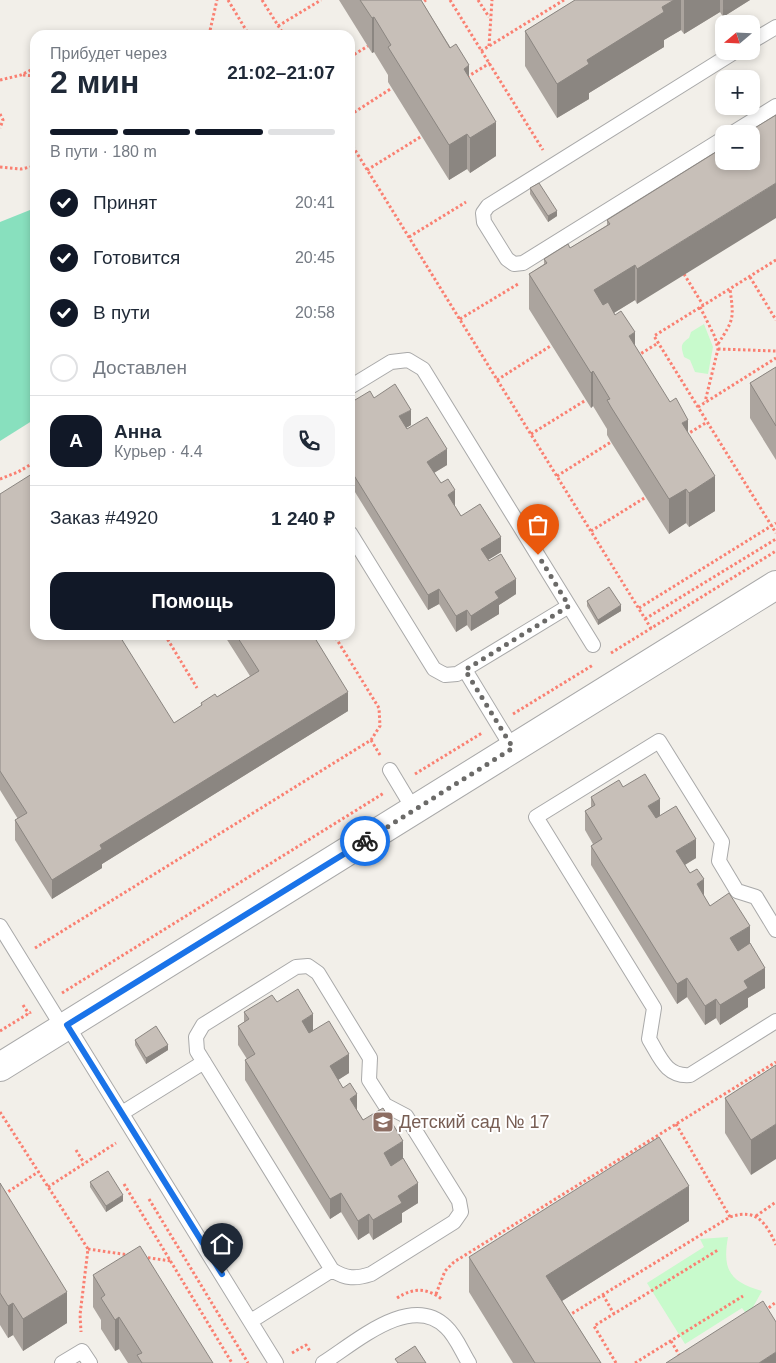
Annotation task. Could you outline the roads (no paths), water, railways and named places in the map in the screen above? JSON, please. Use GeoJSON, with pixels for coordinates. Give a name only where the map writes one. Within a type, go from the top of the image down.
{"type":"FeatureCollection","features":[{"type":"Feature","properties":{"kind":"street"},"geometry":{"type":"LineString","coordinates":[[0,1066],[776,585]]}},
{"type":"Feature","properties":{"kind":"lane"},"geometry":{"type":"LineString","coordinates":[[760,37],[776,27]]}},
{"type":"Feature","properties":{"kind":"lane"},"geometry":{"type":"LineString","coordinates":[[715,144],[523,263],[514,264],[507,259],[484,222],[483,213],[488,206],[722,60]]}},
{"type":"Feature","properties":{"kind":"lane"},"geometry":{"type":"LineString","coordinates":[[745,125],[776,106]]}},
{"type":"Feature","properties":{"kind":"lane"},"geometry":{"type":"LineString","coordinates":[[355,384],[391,362],[408,360],[423,369],[593,645]]}},
{"type":"Feature","properties":{"kind":"lane"},"geometry":{"type":"LineString","coordinates":[[355,541],[434,669],[445,676],[457,674],[465,670],[569,606]]}},
{"type":"Feature","properties":{"kind":"lane"},"geometry":{"type":"LineString","coordinates":[[465,670],[513,748]]}},
{"type":"Feature","properties":{"kind":"lane"},"geometry":{"type":"LineString","coordinates":[[776,930],[756,897],[737,891],[719,861],[722,842],[659,741],[536,817],[654,1008],[649,1038],[669,1070],[678,1076],[690,1075],[776,1021]]}},
{"type":"Feature","properties":{"kind":"lane"},"geometry":{"type":"LineString","coordinates":[[390,770],[414,810]]}},
{"type":"Feature","properties":{"kind":"lane"},"geometry":{"type":"LineString","coordinates":[[0,926],[47,1002],[122,1113],[276,1363]]}},
{"type":"Feature","properties":{"kind":"lane"},"geometry":{"type":"LineString","coordinates":[[308,966],[318,972],[370,1058],[369,1080],[385,1105],[406,1116],[459,1201],[460,1212],[454,1222],[371,1274],[359,1278],[344,1277],[332,1270],[197,1052],[196,1037],[203,1025],[296,967],[308,966]]}},
{"type":"Feature","properties":{"kind":"lane"},"geometry":{"type":"LineString","coordinates":[[122,1113],[204,1062]]}},
{"type":"Feature","properties":{"kind":"lane"},"geometry":{"type":"LineString","coordinates":[[250,1321],[332,1270]]}},
{"type":"Feature","properties":{"kind":"lane"},"geometry":{"type":"LineString","coordinates":[[323,1363],[387,1322],[409,1315],[428,1315],[447,1327],[470,1363]]}},
{"type":"Feature","properties":{"kind":"lane"},"geometry":{"type":"LineString","coordinates":[[62,1363],[82,1351],[90,1363]]}},
{"type":"Feature","properties":{"kind":"place","name":"Детский сад № 17"},"geometry":{"type":"Point","coordinates":[383,1122]}}]}
